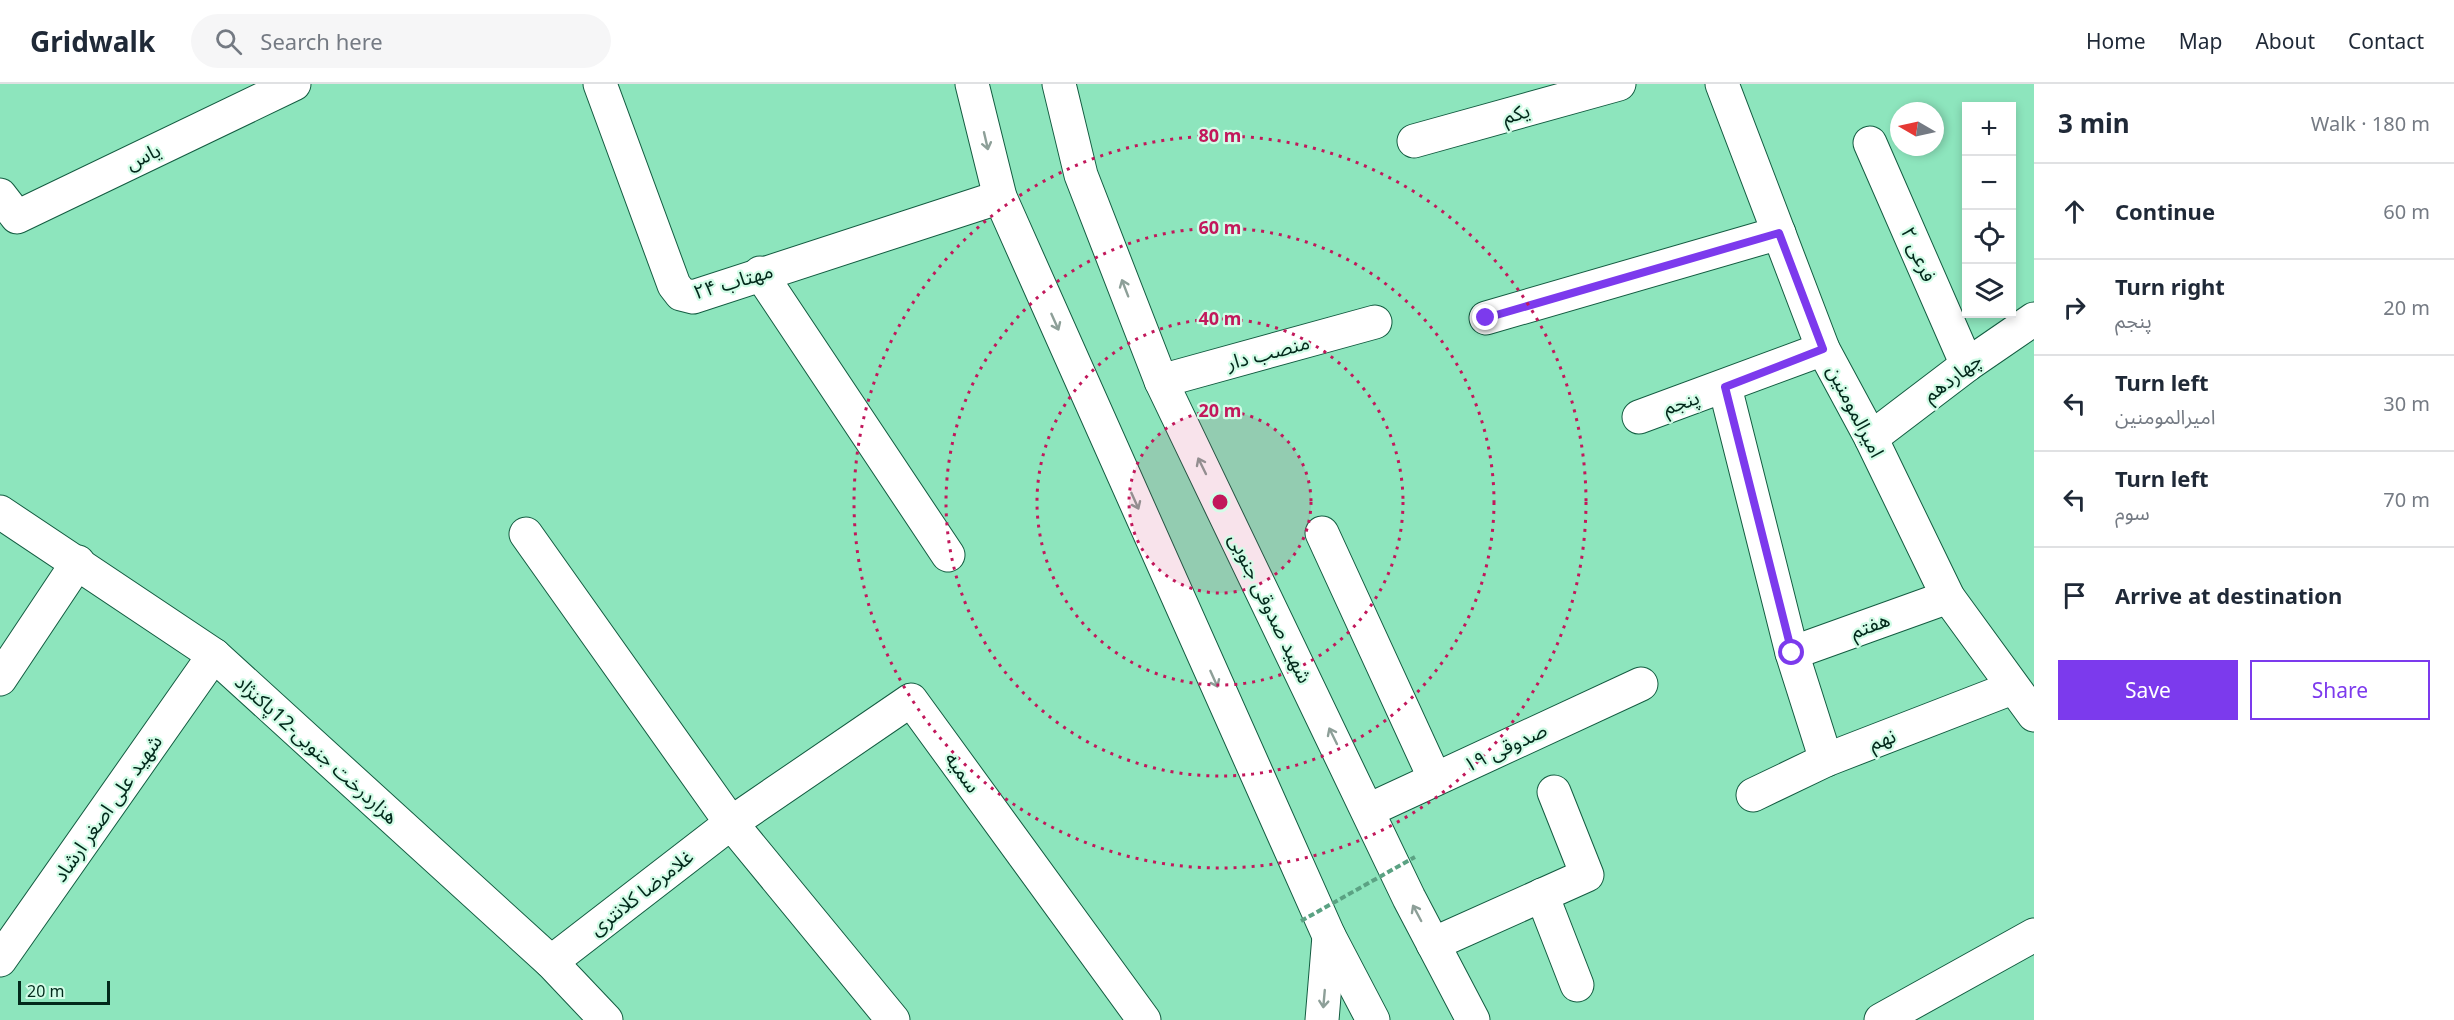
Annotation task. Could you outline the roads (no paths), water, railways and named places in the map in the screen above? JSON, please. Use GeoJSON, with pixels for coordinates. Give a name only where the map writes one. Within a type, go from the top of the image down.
{"type":"FeatureCollection","features":[{"type":"Feature","properties":{"kind":"street","name":"یاس"},"geometry":{"type":"LineString","coordinates":[[6,212],[247,94],[294,84]]}},
{"type":"Feature","properties":{"kind":"street","name":"مهتاب ۲۴"},"geometry":{"type":"LineString","coordinates":[[600,84],[674,285],[681,294],[693,297],[760,273],[1000,197]]}},
{"type":"Feature","properties":{"kind":"street"},"geometry":{"type":"LineString","coordinates":[[972,84],[1000,197],[1315,928],[1373,1020]]}},
{"type":"Feature","properties":{"kind":"street","name":"شهید صدوقی جنوبی"},"geometry":{"type":"LineString","coordinates":[[1059,84],[1081,175],[1161,381],[1369,810],[1409,898],[1473,1020]]}},
{"type":"Feature","properties":{"kind":"street","name":"یکم"},"geometry":{"type":"LineString","coordinates":[[1414,141],[1618,84]]}},
{"type":"Feature","properties":{"kind":"street","name":"امیرالمومنین"},"geometry":{"type":"LineString","coordinates":[[1722,84],[1823,349],[1871,438],[1948,597],[2012,688],[2034,715]]}},
{"type":"Feature","properties":{"kind":"street","name":"فرعی ۲"},"geometry":{"type":"LineString","coordinates":[[1870,143],[1967,365]]}},
{"type":"Feature","properties":{"kind":"street"},"geometry":{"type":"LineString","coordinates":[[1486,318],[1779,233]]}},
{"type":"Feature","properties":{"kind":"street"},"geometry":{"type":"LineString","coordinates":[[760,273],[948,555]]}},
{"type":"Feature","properties":{"kind":"street","name":"چهاردهم"},"geometry":{"type":"LineString","coordinates":[[1871,438],[1967,365],[2034,319]]}},
{"type":"Feature","properties":{"kind":"street","name":"منصب دار"},"geometry":{"type":"LineString","coordinates":[[1161,381],[1375,322]]}},
{"type":"Feature","properties":{"kind":"street","name":"پنجم"},"geometry":{"type":"LineString","coordinates":[[1639,417],[1823,349]]}},
{"type":"Feature","properties":{"kind":"street"},"geometry":{"type":"LineString","coordinates":[[1725,387],[1792,653],[1826,760]]}},
{"type":"Feature","properties":{"kind":"street","name":"هزاردرخت جنوبی-12پاکنژاد"},"geometry":{"type":"LineString","coordinates":[[0,512],[214,655],[551,962],[606,1020]]}},
{"type":"Feature","properties":{"kind":"street"},"geometry":{"type":"LineString","coordinates":[[1322,533],[1435,779]]}},
{"type":"Feature","properties":{"kind":"street"},"geometry":{"type":"LineString","coordinates":[[526,534],[731,823],[893,1020]]}},
{"type":"Feature","properties":{"kind":"street"},"geometry":{"type":"LineString","coordinates":[[0,680],[78,562]]}},
{"type":"Feature","properties":{"kind":"street","name":"هفتم"},"geometry":{"type":"LineString","coordinates":[[1792,653],[1948,597]]}},
{"type":"Feature","properties":{"kind":"street","name":"شهید علی اصغر ارشاد"},"geometry":{"type":"LineString","coordinates":[[0,960],[214,655]]}},
{"type":"Feature","properties":{"kind":"street","name":"صدوقی ۱۹"},"geometry":{"type":"LineString","coordinates":[[1369,810],[1641,684]]}},
{"type":"Feature","properties":{"kind":"street","name":"نهم"},"geometry":{"type":"LineString","coordinates":[[1753,795],[1826,760],[2012,688]]}},
{"type":"Feature","properties":{"kind":"street","name":"سمیه"},"geometry":{"type":"LineString","coordinates":[[731,823],[911,700],[1144,1020]]}},
{"type":"Feature","properties":{"kind":"street"},"geometry":{"type":"LineString","coordinates":[[1433,944],[1587,875],[1554,792]]}},
{"type":"Feature","properties":{"kind":"street","name":"غلامرضا کلانتری"},"geometry":{"type":"LineString","coordinates":[[551,962],[731,823]]}},
{"type":"Feature","properties":{"kind":"street"},"geometry":{"type":"LineString","coordinates":[[1542,895],[1577,986]]}},
{"type":"Feature","properties":{"kind":"street"},"geometry":{"type":"LineString","coordinates":[[1315,928],[1322,1020]]}},
{"type":"Feature","properties":{"kind":"street"},"geometry":{"type":"LineString","coordinates":[[1881,1020],[2034,935]]}}]}
